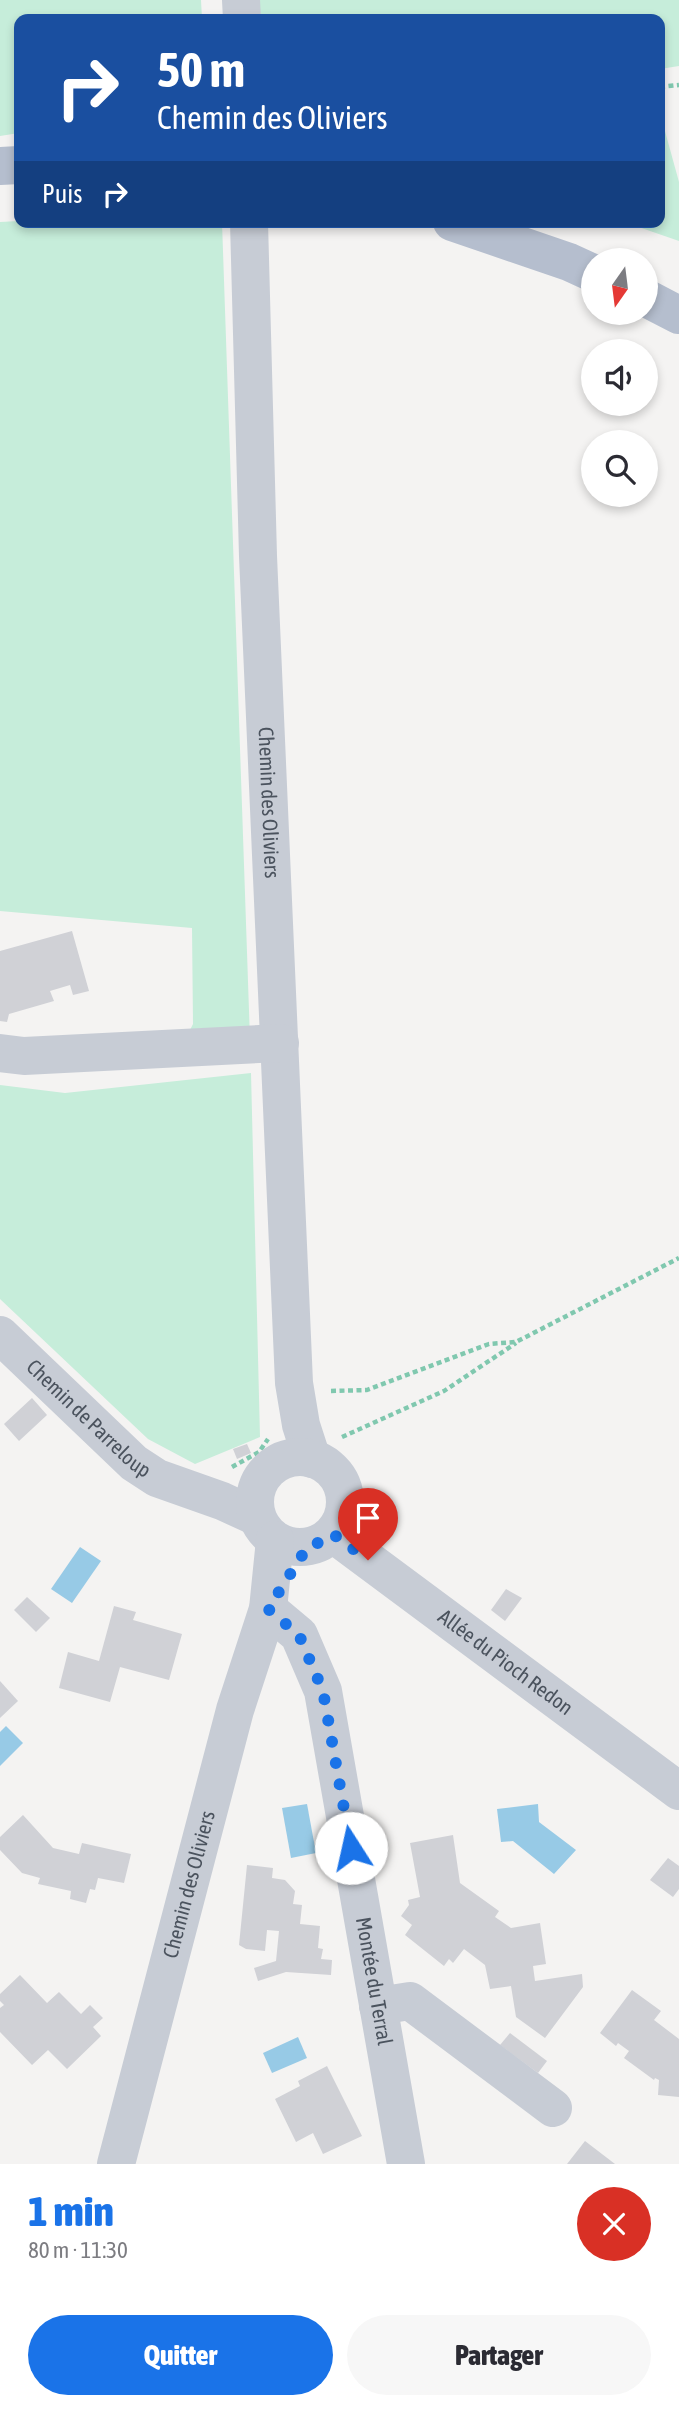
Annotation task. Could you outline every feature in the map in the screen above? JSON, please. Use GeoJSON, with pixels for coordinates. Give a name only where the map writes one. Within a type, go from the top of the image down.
{"type":"FeatureCollection","features":[{"type":"Feature","properties":{"kind":"main road"},"geometry":{"type":"LineString","coordinates":[[470,228],[581,268]]}},
{"type":"Feature","properties":{"kind":"main road"},"geometry":{"type":"LineString","coordinates":[[658,305],[679,316]]}},
{"type":"Feature","properties":{"kind":"street","name":"Chemin des Oliviers"},"geometry":{"type":"LineString","coordinates":[[249,228],[258,556],[293,1382],[302,1425],[294,1465],[256,1495],[293,1534]]}},
{"type":"Feature","properties":{"kind":"street"},"geometry":{"type":"LineString","coordinates":[[0,1053],[24,1056],[280,1043]]}},
{"type":"Feature","properties":{"kind":"street","name":"Chemin de Parreloup"},"geometry":{"type":"LineString","coordinates":[[0,1335],[134,1462],[157,1478],[293,1534]]}},
{"type":"Feature","properties":{"kind":"street","name":"Chemin des Oliviers"},"geometry":{"type":"LineString","coordinates":[[293,1534],[343,1516],[345,1495],[341,1482],[333,1471],[294,1465]]}},
{"type":"Feature","properties":{"kind":"street","name":"Chemin de Parreloup"},"geometry":{"type":"LineString","coordinates":[[188,1489],[222,1485],[294,1465]]}},
{"type":"Feature","properties":{"kind":"street","name":"Chemin des Oliviers"},"geometry":{"type":"LineString","coordinates":[[116,2164],[235,1710],[293,1534]]}},
{"type":"Feature","properties":{"kind":"street","name":"Allée du Pioch Redon"},"geometry":{"type":"LineString","coordinates":[[293,1534],[679,1791]]}},
{"type":"Feature","properties":{"kind":"street","name":"Montée du Terral"},"geometry":{"type":"LineString","coordinates":[[268,1609],[299,1635],[323,1691],[406,2164]]}},
{"type":"Feature","properties":{"kind":"street"},"geometry":{"type":"LineString","coordinates":[[378,2006],[410,2001],[553,2108]]}},
{"type":"Feature","properties":{"kind":"path"},"geometry":{"type":"LineString","coordinates":[[294,1465],[338,1439],[444,1391],[516,1342],[679,1258]]}},
{"type":"Feature","properties":{"kind":"path"},"geometry":{"type":"LineString","coordinates":[[293,1382],[331,1391],[367,1390],[489,1344],[516,1342]]}},
{"type":"Feature","properties":{"kind":"green space"},"geometry":{"type":"Polygon","coordinates":[[[0,0],[201,0],[202,14],[14,14],[14,134],[0,136],[0,0]]]}},
{"type":"Feature","properties":{"kind":"green space"},"geometry":{"type":"Polygon","coordinates":[[[259,0],[679,0],[679,66],[665,68],[665,14],[260,14],[259,0]]]}},
{"type":"Feature","properties":{"kind":"green space"},"geometry":{"type":"Polygon","coordinates":[[[665,131],[679,182],[679,241],[641,228],[665,228],[665,131]]]}},
{"type":"Feature","properties":{"kind":"green space"},"geometry":{"type":"Polygon","coordinates":[[[14,221],[14,228],[222,228],[250,1040],[185,1040],[193,1024],[192,928],[0,911],[0,222],[14,221]]]}},
{"type":"Feature","properties":{"kind":"green space"},"geometry":{"type":"Polygon","coordinates":[[[251,1073],[260,1437],[195,1464],[148,1439],[0,1299],[0,1085],[65,1093],[251,1073]]]}},
{"type":"Feature","properties":{"kind":"water"},"geometry":{"type":"Polygon","coordinates":[[[80,1547],[101,1561],[72,1603],[51,1589],[80,1547]]]}},
{"type":"Feature","properties":{"kind":"water"},"geometry":{"type":"Polygon","coordinates":[[[6,1726],[23,1743],[0,1766],[0,1732],[6,1726]]]}},
{"type":"Feature","properties":{"kind":"water"},"geometry":{"type":"Polygon","coordinates":[[[307,1804],[316,1853],[291,1858],[282,1808],[307,1804]]]}},
{"type":"Feature","properties":{"kind":"water"},"geometry":{"type":"Polygon","coordinates":[[[538,1804],[539,1822],[576,1850],[554,1874],[513,1841],[501,1842],[497,1809],[538,1804]]]}},
{"type":"Feature","properties":{"kind":"water"},"geometry":{"type":"Polygon","coordinates":[[[298,2037],[307,2058],[272,2073],[263,2053],[298,2037]]]}},
{"type":"Feature","properties":{"kind":"building"},"geometry":{"type":"Polygon","coordinates":[[[72,931],[89,991],[73,995],[70,985],[50,991],[54,1001],[9,1014],[7,1022],[0,1021],[0,951],[72,931]]]}},
{"type":"Feature","properties":{"kind":"building"},"geometry":{"type":"Polygon","coordinates":[[[32,1398],[47,1415],[19,1441],[4,1424],[32,1398]]]}},
{"type":"Feature","properties":{"kind":"building"},"geometry":{"type":"Polygon","coordinates":[[[247,1444],[251,1453],[237,1459],[233,1449],[247,1444]]]}},
{"type":"Feature","properties":{"kind":"building"},"geometry":{"type":"Polygon","coordinates":[[[506,1589],[522,1598],[505,1621],[491,1610],[506,1589]]]}},
{"type":"Feature","properties":{"kind":"building"},"geometry":{"type":"Polygon","coordinates":[[[27,1597],[50,1618],[36,1632],[14,1610],[27,1597]]]}},
{"type":"Feature","properties":{"kind":"building"},"geometry":{"type":"Polygon","coordinates":[[[114,1606],[136,1612],[133,1620],[182,1634],[169,1680],[120,1667],[110,1702],[59,1688],[68,1652],[99,1661],[114,1606]]]}},
{"type":"Feature","properties":{"kind":"building"},"geometry":{"type":"Polygon","coordinates":[[[0,1681],[18,1701],[0,1718],[0,1681]]]}},
{"type":"Feature","properties":{"kind":"building"},"geometry":{"type":"Polygon","coordinates":[[[23,1815],[53,1848],[79,1854],[82,1843],[131,1854],[124,1883],[98,1878],[95,1890],[90,1889],[86,1903],[70,1899],[71,1891],[38,1884],[40,1878],[22,1873],[0,1850],[0,1837],[23,1815]]]}},
{"type":"Feature","properties":{"kind":"building"},"geometry":{"type":"Polygon","coordinates":[[[453,1835],[460,1883],[499,1911],[495,1917],[511,1928],[540,1923],[546,1964],[533,1966],[535,1981],[582,1974],[583,1987],[545,2038],[516,2017],[511,1986],[490,1989],[485,1965],[464,1949],[453,1963],[449,1959],[444,1966],[405,1935],[412,1925],[401,1916],[409,1905],[408,1900],[420,1897],[410,1843],[453,1835]]]}},
{"type":"Feature","properties":{"kind":"building"},"geometry":{"type":"Polygon","coordinates":[[[668,1858],[679,1866],[679,1889],[673,1897],[650,1880],[668,1858]]]}},
{"type":"Feature","properties":{"kind":"building"},"geometry":{"type":"Polygon","coordinates":[[[247,1865],[273,1868],[272,1878],[285,1880],[295,1891],[293,1904],[302,1905],[300,1924],[320,1926],[318,1948],[323,1949],[321,1959],[332,1960],[331,1975],[286,1972],[258,1981],[254,1968],[276,1961],[279,1931],[267,1930],[265,1951],[246,1949],[239,1945],[247,1865]]]}},
{"type":"Feature","properties":{"kind":"building"},"geometry":{"type":"Polygon","coordinates":[[[20,1975],[47,2003],[59,1992],[81,2014],[90,2005],[103,2018],[93,2027],[101,2036],[67,2069],[48,2050],[32,2065],[0,2032],[0,2008],[4,2005],[0,2001],[0,1994],[20,1975]]]}},
{"type":"Feature","properties":{"kind":"building"},"geometry":{"type":"Polygon","coordinates":[[[632,1990],[661,2011],[654,2020],[679,2039],[679,2097],[658,2095],[659,2080],[654,2080],[624,2058],[629,2051],[618,2043],[616,2046],[600,2033],[632,1990]]]}},
{"type":"Feature","properties":{"kind":"building"},"geometry":{"type":"Polygon","coordinates":[[[510,2033],[547,2061],[538,2073],[500,2045],[510,2033]]]}},
{"type":"Feature","properties":{"kind":"building"},"geometry":{"type":"Polygon","coordinates":[[[327,2066],[362,2136],[323,2154],[313,2133],[296,2142],[275,2099],[300,2086],[298,2081],[327,2066]]]}},
{"type":"Feature","properties":{"kind":"building"},"geometry":{"type":"Polygon","coordinates":[[[585,2141],[615,2164],[567,2164],[585,2141]]]}},
{"type":"Feature","properties":{"kind":"route"},"geometry":{"type":"LineString","coordinates":[[351,1848],[323,1691],[299,1635],[268,1609],[308,1546],[333,1534],[368,1560]]}}]}
